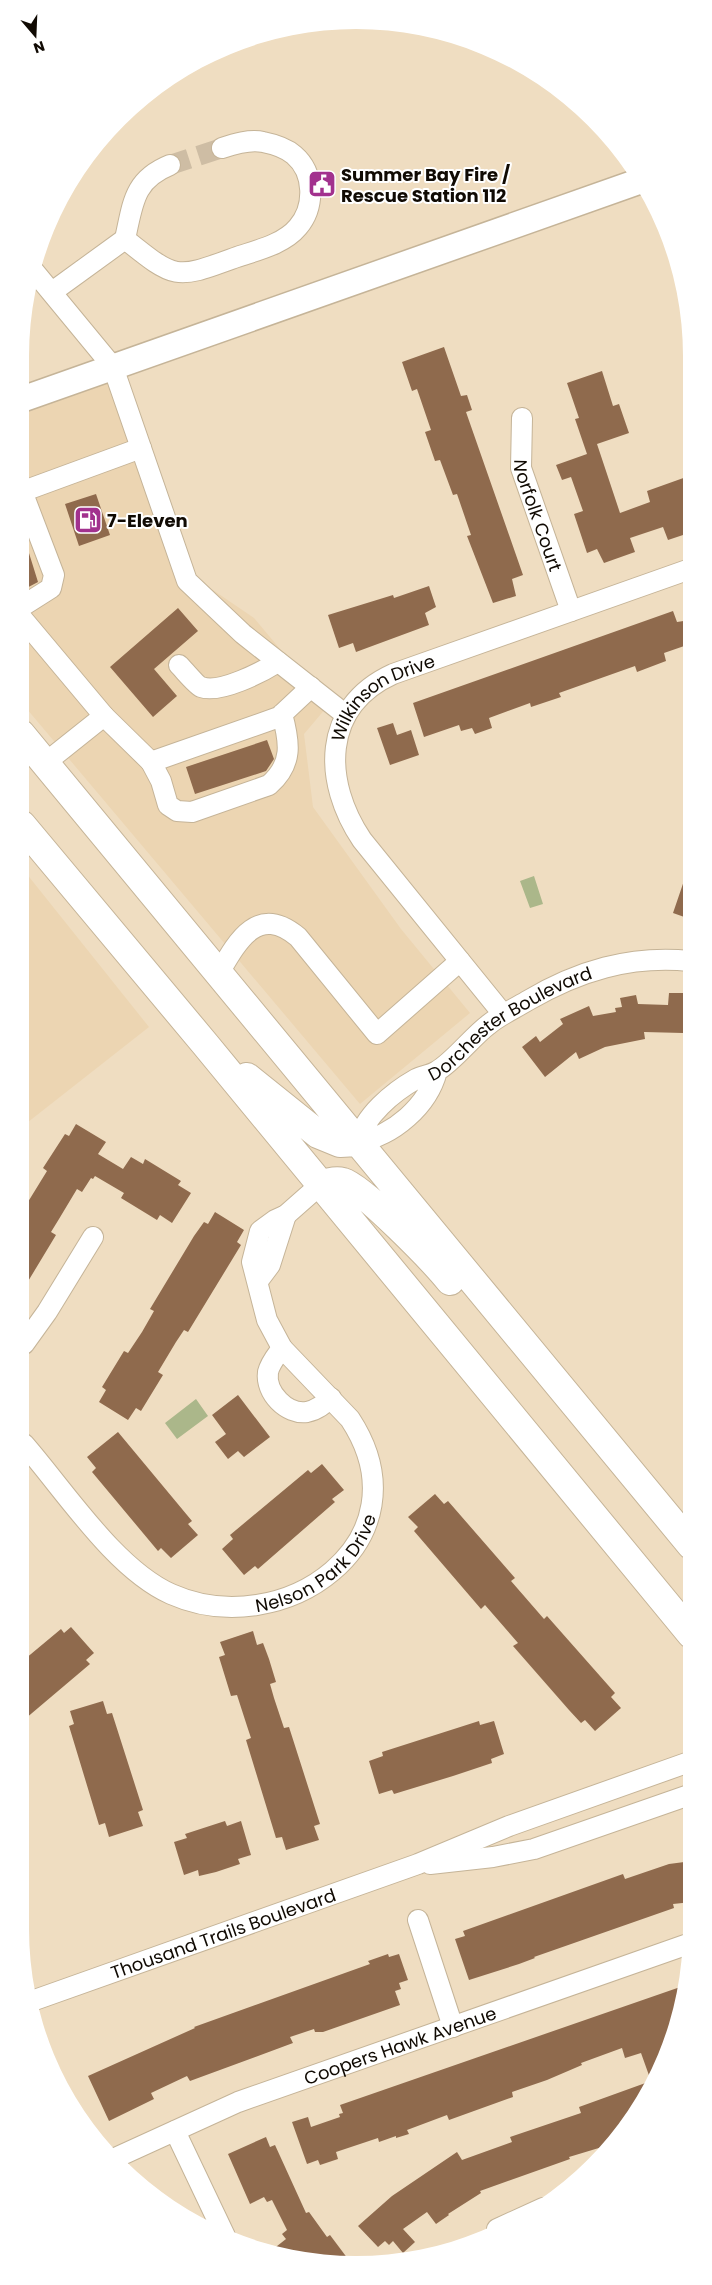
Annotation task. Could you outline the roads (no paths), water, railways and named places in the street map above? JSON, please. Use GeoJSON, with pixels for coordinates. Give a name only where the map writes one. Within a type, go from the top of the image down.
{"type":"FeatureCollection","features":[{"type":"Feature","properties":{"kind":"highway"},"geometry":{"type":"LineString","coordinates":[[29,743],[683,1535]]}},
{"type":"Feature","properties":{"kind":"highway"},"geometry":{"type":"LineString","coordinates":[[29,833],[683,1623]]}},
{"type":"Feature","properties":{"kind":"highway"},"geometry":{"type":"LineString","coordinates":[[205,1044],[318,1134],[340,1143],[358,1142]]}},
{"type":"Feature","properties":{"kind":"highway"},"geometry":{"type":"LineString","coordinates":[[320,1185],[327,1182],[344,1183],[361,1192],[434,1262],[601,1463],[623,1481],[645,1489]]}},
{"type":"Feature","properties":{"kind":"main road"},"geometry":{"type":"LineString","coordinates":[[29,397],[634,183]]}},
{"type":"Feature","properties":{"kind":"street"},"geometry":{"type":"LineString","coordinates":[[125,240],[159,266],[174,272],[192,273],[278,242],[297,228],[306,216],[311,201],[311,186],[295,156],[279,146],[261,141],[222,148]]}},
{"type":"Feature","properties":{"kind":"street"},"geometry":{"type":"LineString","coordinates":[[52,292],[125,240],[136,192],[146,178],[170,165]]}},
{"type":"Feature","properties":{"kind":"street"},"geometry":{"type":"LineString","coordinates":[[39,277],[113,367],[187,581],[243,634],[346,715]]}},
{"type":"Feature","properties":{"kind":"street","name":"Norfolk Court"},"geometry":{"type":"LineString","coordinates":[[522,418],[521,468],[571,611]]}},
{"type":"Feature","properties":{"kind":"street"},"geometry":{"type":"LineString","coordinates":[[29,489],[141,448]]}},
{"type":"Feature","properties":{"kind":"street"},"geometry":{"type":"LineString","coordinates":[[29,512],[54,575],[51,588],[29,602]]}},
{"type":"Feature","properties":{"kind":"street","name":"Wilkinson Drive"},"geometry":{"type":"LineString","coordinates":[[503,1014],[362,840],[350,821],[338,788],[335,766],[338,733],[346,715],[363,692],[385,677],[683,571]]}},
{"type":"Feature","properties":{"kind":"street"},"geometry":{"type":"LineString","coordinates":[[29,627],[104,716],[151,762],[161,781],[168,806],[177,811],[192,812],[269,785],[279,777],[288,762],[286,730],[282,714]]}},
{"type":"Feature","properties":{"kind":"street"},"geometry":{"type":"LineString","coordinates":[[179,665],[199,686],[210,689],[232,684],[265,670],[278,662]]}},
{"type":"Feature","properties":{"kind":"street"},"geometry":{"type":"LineString","coordinates":[[151,762],[282,714],[310,687]]}},
{"type":"Feature","properties":{"kind":"street"},"geometry":{"type":"LineString","coordinates":[[45,763],[104,716]]}},
{"type":"Feature","properties":{"kind":"street"},"geometry":{"type":"LineString","coordinates":[[219,973],[237,944],[253,927],[269,923],[286,927],[298,937],[377,1034],[460,961]]}},
{"type":"Feature","properties":{"kind":"street","name":"Dorchester Boulevard"},"geometry":{"type":"LineString","coordinates":[[358,1142],[364,1125],[376,1110],[415,1080],[437,1071],[487,1025],[503,1014],[561,982],[600,967],[627,962],[683,961]]}},
{"type":"Feature","properties":{"kind":"street","name":"Nelson Park Drive"},"geometry":{"type":"LineString","coordinates":[[29,1450],[108,1545],[148,1581],[173,1595],[205,1605],[250,1605],[290,1596],[327,1576],[351,1553],[365,1528],[372,1501],[373,1479],[370,1459],[359,1432],[350,1419],[282,1348],[267,1320],[252,1262],[260,1231],[275,1220],[286,1215],[320,1185]]}},
{"type":"Feature","properties":{"kind":"street"},"geometry":{"type":"LineString","coordinates":[[29,1337],[43,1319],[93,1237]]}},
{"type":"Feature","properties":{"kind":"street"},"geometry":{"type":"LineString","coordinates":[[282,1348],[268,1372],[271,1388],[278,1400],[288,1409],[308,1412],[321,1406],[331,1398]]}},
{"type":"Feature","properties":{"kind":"street","name":"Thousand Trails Boulevard"},"geometry":{"type":"LineString","coordinates":[[37,1999],[418,1864],[509,1826],[683,1764]]}},
{"type":"Feature","properties":{"kind":"street"},"geometry":{"type":"LineString","coordinates":[[641,1779],[651,1808]]}},
{"type":"Feature","properties":{"kind":"street","name":"Thousand Trails Boulevard"},"geometry":{"type":"LineString","coordinates":[[418,1864],[464,1861],[515,1854],[553,1843],[683,1797]]}},
{"type":"Feature","properties":{"kind":"street"},"geometry":{"type":"LineString","coordinates":[[418,1920],[453,2027]]}},
{"type":"Feature","properties":{"kind":"street","name":"Coopers Hawk Avenue"},"geometry":{"type":"LineString","coordinates":[[121,2156],[238,2102],[683,1946]]}},
{"type":"Feature","properties":{"kind":"street"},"geometry":{"type":"LineString","coordinates":[[175,2131],[221,2227]]}},
{"type":"Feature","properties":{"kind":"tunnel"},"geometry":{"type":"LineString","coordinates":[[170,165],[222,148]]}},
{"type":"Feature","properties":{"kind":"place","name":"Summer Bay Fire / Rescue Station 112"},"geometry":{"type":"Point","coordinates":[322,184]}},
{"type":"Feature","properties":{"kind":"place","name":"7-Eleven"},"geometry":{"type":"Point","coordinates":[88,520]}}]}
